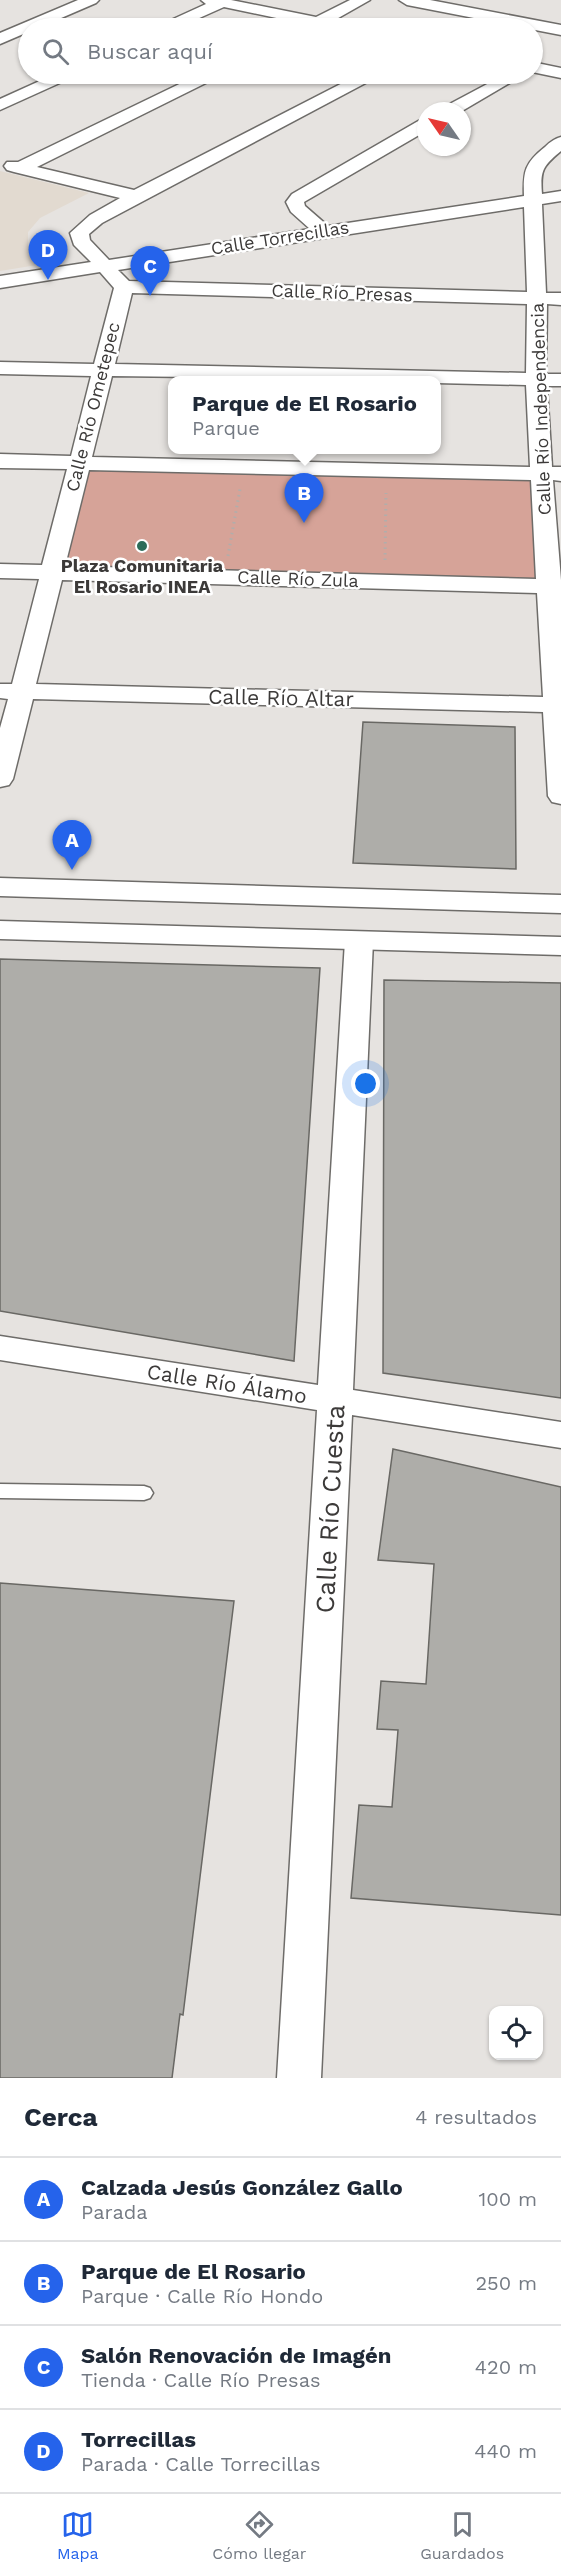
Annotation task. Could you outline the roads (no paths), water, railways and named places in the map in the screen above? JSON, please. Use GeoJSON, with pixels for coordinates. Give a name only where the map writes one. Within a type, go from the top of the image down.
{"type":"FeatureCollection","features":[{"type":"Feature","properties":{"kind":"main road"},"geometry":{"type":"LineString","coordinates":[[0,887],[561,904]]}},
{"type":"Feature","properties":{"kind":"main road"},"geometry":{"type":"LineString","coordinates":[[0,930],[561,946]]}},
{"type":"Feature","properties":{"kind":"street"},"geometry":{"type":"LineString","coordinates":[[49,18],[91,0]]}},
{"type":"Feature","properties":{"kind":"street"},"geometry":{"type":"LineString","coordinates":[[325,18],[362,0]]}},
{"type":"Feature","properties":{"kind":"street"},"geometry":{"type":"LineString","coordinates":[[407,0],[499,18]]}},
{"type":"Feature","properties":{"kind":"street"},"geometry":{"type":"LineString","coordinates":[[453,9],[472,0]]}},
{"type":"Feature","properties":{"kind":"street"},"geometry":{"type":"LineString","coordinates":[[184,18],[215,1],[282,18]]}},
{"type":"Feature","properties":{"kind":"street"},"geometry":{"type":"LineString","coordinates":[[543,26],[561,30]]}},
{"type":"Feature","properties":{"kind":"street"},"geometry":{"type":"LineString","coordinates":[[0,39],[18,31]]}},
{"type":"Feature","properties":{"kind":"street"},"geometry":{"type":"LineString","coordinates":[[543,69],[561,73]]}},
{"type":"Feature","properties":{"kind":"street"},"geometry":{"type":"LineString","coordinates":[[0,105],[45,84]]}},
{"type":"Feature","properties":{"kind":"street"},"geometry":{"type":"LineString","coordinates":[[20,168],[192,84]]}},
{"type":"Feature","properties":{"kind":"street"},"geometry":{"type":"LineString","coordinates":[[124,287],[81,242],[79,233],[96,219],[136,196],[352,84]]}},
{"type":"Feature","properties":{"kind":"street"},"geometry":{"type":"LineString","coordinates":[[466,102],[499,84]]}},
{"type":"Feature","properties":{"kind":"street"},"geometry":{"type":"LineString","coordinates":[[324,232],[297,208],[295,202],[298,198],[417,129]]}},
{"type":"Feature","properties":{"kind":"street","name":"Calle Río Independencia"},"geometry":{"type":"LineString","coordinates":[[561,142],[544,153],[534,168],[533,200],[543,224],[537,298],[536,380],[551,474],[561,796]]}},
{"type":"Feature","properties":{"kind":"street"},"geometry":{"type":"LineString","coordinates":[[0,163],[136,196]]}},
{"type":"Feature","properties":{"kind":"street","name":"Calle Torrecillas"},"geometry":{"type":"LineString","coordinates":[[0,282],[561,196]]}},
{"type":"Feature","properties":{"kind":"street","name":"Calle Río Presas"},"geometry":{"type":"LineString","coordinates":[[124,287],[561,299]]}},
{"type":"Feature","properties":{"kind":"street","name":"Calle Río Ometepec"},"geometry":{"type":"LineString","coordinates":[[0,779],[11,691],[52,573],[124,287]]}},
{"type":"Feature","properties":{"kind":"street"},"geometry":{"type":"LineString","coordinates":[[0,369],[343,376]]}},
{"type":"Feature","properties":{"kind":"street"},"geometry":{"type":"LineString","coordinates":[[441,378],[561,380]]}},
{"type":"Feature","properties":{"kind":"street"},"geometry":{"type":"LineString","coordinates":[[0,461],[551,474]]}},
{"type":"Feature","properties":{"kind":"street","name":"Calle Río Zula"},"geometry":{"type":"LineString","coordinates":[[0,571],[555,586]]}},
{"type":"Feature","properties":{"kind":"street","name":"Calle Río Altar"},"geometry":{"type":"LineString","coordinates":[[11,691],[558,704]]}},
{"type":"Feature","properties":{"kind":"street","name":"Calle Río Cuesta"},"geometry":{"type":"LineString","coordinates":[[299,2078],[359,941]]}},
{"type":"Feature","properties":{"kind":"street","name":"Calle Río Álamo"},"geometry":{"type":"LineString","coordinates":[[0,1348],[561,1435]]}},
{"type":"Feature","properties":{"kind":"lane"},"geometry":{"type":"LineString","coordinates":[[0,1491],[144,1493]]}},
{"type":"Feature","properties":{"kind":"place","name":"Torrecillas"},"geometry":{"type":"Point","coordinates":[48,280]}},
{"type":"Feature","properties":{"kind":"place","name":"Salón Renovación de Imagén"},"geometry":{"type":"Point","coordinates":[150,296]}},
{"type":"Feature","properties":{"kind":"place","name":"Parque de El Rosario"},"geometry":{"type":"Point","coordinates":[304,523]}},
{"type":"Feature","properties":{"kind":"place","name":"Plaza Comunitaria El Rosario INEA"},"geometry":{"type":"Point","coordinates":[142,546]}},
{"type":"Feature","properties":{"kind":"place","name":"Calzada Jesús González Gallo"},"geometry":{"type":"Point","coordinates":[72,870]}}]}
